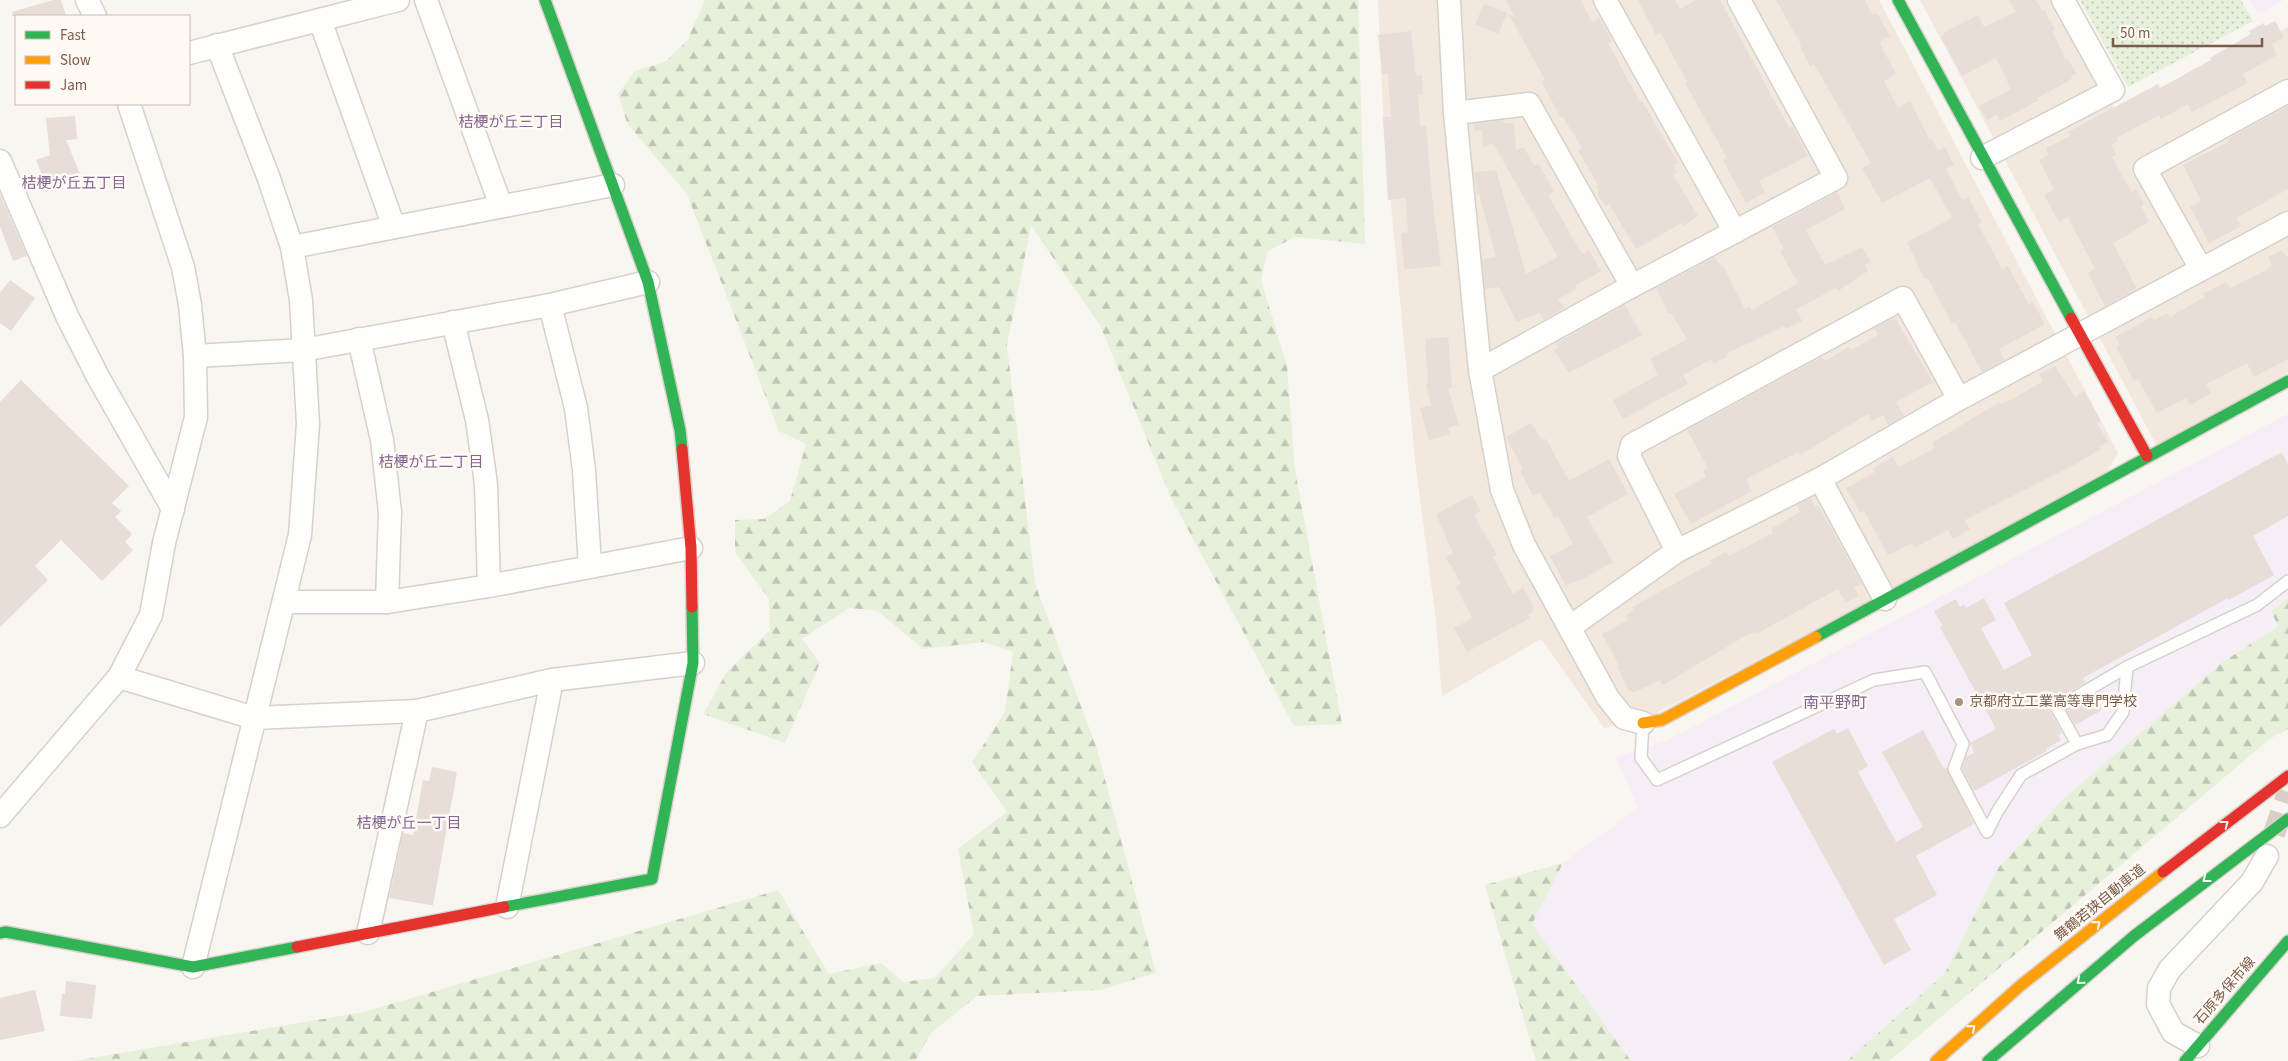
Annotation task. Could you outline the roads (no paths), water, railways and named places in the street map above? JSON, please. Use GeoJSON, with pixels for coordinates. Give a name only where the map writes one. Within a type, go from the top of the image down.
{"type":"FeatureCollection","features":[{"type":"Feature","properties":{"kind":"main road"},"geometry":{"type":"LineString","coordinates":[[0,933],[6,932],[192,967],[652,879],[693,663],[691,548],[680,430],[648,282],[545,0]]}},
{"type":"Feature","properties":{"kind":"main road"},"geometry":{"type":"LineString","coordinates":[[1898,0],[1982,158],[2147,456]]}},
{"type":"Feature","properties":{"kind":"main road"},"geometry":{"type":"LineString","coordinates":[[1643,723],[1662,720],[2288,381]]}},
{"type":"Feature","properties":{"kind":"main road","name":"舞鶴若狭自動車道"},"geometry":{"type":"LineString","coordinates":[[1936,1061],[1968,1030],[2118,906],[2288,776]]}},
{"type":"Feature","properties":{"kind":"main road"},"geometry":{"type":"LineString","coordinates":[[1988,1061],[2137,933],[2231,859],[2288,819]]}},
{"type":"Feature","properties":{"kind":"main road","name":"石原多保市線"},"geometry":{"type":"LineString","coordinates":[[2191,1053],[2288,941]]}},
{"type":"Feature","properties":{"kind":"street"},"geometry":{"type":"LineString","coordinates":[[87,0],[94,15]]}},
{"type":"Feature","properties":{"kind":"street"},"geometry":{"type":"LineString","coordinates":[[190,53],[398,0]]}},
{"type":"Feature","properties":{"kind":"street"},"geometry":{"type":"LineString","coordinates":[[426,0],[502,206]]}},
{"type":"Feature","properties":{"kind":"street"},"geometry":{"type":"LineString","coordinates":[[1449,0],[1456,113],[1480,370],[1502,490],[1524,545],[1608,698],[1624,718],[1643,723]]}},
{"type":"Feature","properties":{"kind":"street"},"geometry":{"type":"LineString","coordinates":[[1604,0],[1735,232]]}},
{"type":"Feature","properties":{"kind":"street"},"geometry":{"type":"LineString","coordinates":[[1480,370],[1632,286],[1836,178],[1739,0]]}},
{"type":"Feature","properties":{"kind":"street"},"geometry":{"type":"LineString","coordinates":[[1982,158],[2113,90],[2063,0]]}},
{"type":"Feature","properties":{"kind":"street"},"geometry":{"type":"LineString","coordinates":[[320,20],[394,227]]}},
{"type":"Feature","properties":{"kind":"street"},"geometry":{"type":"LineString","coordinates":[[192,967],[300,535],[308,424],[301,300],[292,247],[268,176],[217,46]]}},
{"type":"Feature","properties":{"kind":"street"},"geometry":{"type":"LineString","coordinates":[[2201,269],[2145,169],[2288,91]]}},
{"type":"Feature","properties":{"kind":"street"},"geometry":{"type":"LineString","coordinates":[[1456,113],[1529,104],[1632,286]]}},
{"type":"Feature","properties":{"kind":"street"},"geometry":{"type":"LineString","coordinates":[[0,816],[119,677],[151,615],[164,543],[196,417],[195,356],[190,305],[183,266],[129,105]]}},
{"type":"Feature","properties":{"kind":"street"},"geometry":{"type":"LineString","coordinates":[[0,160],[67,316],[98,377],[173,509]]}},
{"type":"Feature","properties":{"kind":"street"},"geometry":{"type":"LineString","coordinates":[[292,247],[613,185]]}},
{"type":"Feature","properties":{"kind":"street"},"geometry":{"type":"LineString","coordinates":[[1570,627],[1677,551],[1820,479],[1959,400],[2288,223]]}},
{"type":"Feature","properties":{"kind":"street"},"geometry":{"type":"LineString","coordinates":[[195,356],[303,350],[550,305],[648,282]]}},
{"type":"Feature","properties":{"kind":"street"},"geometry":{"type":"LineString","coordinates":[[1677,551],[1629,456],[1632,445],[1903,298],[1959,400]]}},
{"type":"Feature","properties":{"kind":"street"},"geometry":{"type":"LineString","coordinates":[[550,305],[576,408],[584,470],[590,566]]}},
{"type":"Feature","properties":{"kind":"street"},"geometry":{"type":"LineString","coordinates":[[453,322],[477,420],[486,484],[489,586]]}},
{"type":"Feature","properties":{"kind":"street"},"geometry":{"type":"LineString","coordinates":[[359,339],[382,440],[390,512],[388,602]]}},
{"type":"Feature","properties":{"kind":"street"},"geometry":{"type":"LineString","coordinates":[[1820,479],[1886,599]]}},
{"type":"Feature","properties":{"kind":"street"},"geometry":{"type":"LineString","coordinates":[[284,602],[388,602],[489,586],[691,548]]}},
{"type":"Feature","properties":{"kind":"street"},"geometry":{"type":"LineString","coordinates":[[119,677],[254,718],[417,711],[552,680],[693,663]]}},
{"type":"Feature","properties":{"kind":"street"},"geometry":{"type":"LineString","coordinates":[[507,906],[552,680]]}},
{"type":"Feature","properties":{"kind":"street"},"geometry":{"type":"LineString","coordinates":[[368,933],[417,711]]}},
{"type":"Feature","properties":{"kind":"street"},"geometry":{"type":"LineString","coordinates":[[2191,1053],[2173,1032],[2158,1004],[2159,988],[2170,969],[2252,882],[2267,856]]}},
{"type":"Feature","properties":{"kind":"lane"},"geometry":{"type":"LineString","coordinates":[[2077,744],[2057,708],[2127,668],[2257,605],[2288,581]]}},
{"type":"Feature","properties":{"kind":"lane"},"geometry":{"type":"LineString","coordinates":[[1643,723],[1642,758],[1656,780],[1874,680],[1925,672],[1963,744],[1954,769],[1988,832],[1997,812],[2021,775],[2077,744],[2107,735],[2123,712],[2127,668]]}},
{"type":"Feature","properties":{"kind":"tunnel"},"geometry":{"type":"LineString","coordinates":[[2274,834],[2288,792]]}},
{"type":"Feature","properties":{"kind":"place","name":"京都府立工業高等専門学校"},"geometry":{"type":"Point","coordinates":[1959,702]}},
{"type":"Feature","properties":{"kind":"district","name":"桔梗が丘三丁目"},"geometry":{"type":"Point","coordinates":[511,122]}},
{"type":"Feature","properties":{"kind":"district","name":"桔梗が丘五丁目"},"geometry":{"type":"Point","coordinates":[74,183]}},
{"type":"Feature","properties":{"kind":"district","name":"桔梗が丘二丁目"},"geometry":{"type":"Point","coordinates":[431,462]}},
{"type":"Feature","properties":{"kind":"district","name":"南平野町"},"geometry":{"type":"Point","coordinates":[1835,703]}},
{"type":"Feature","properties":{"kind":"district","name":"桔梗が丘一丁目"},"geometry":{"type":"Point","coordinates":[409,823]}}]}
